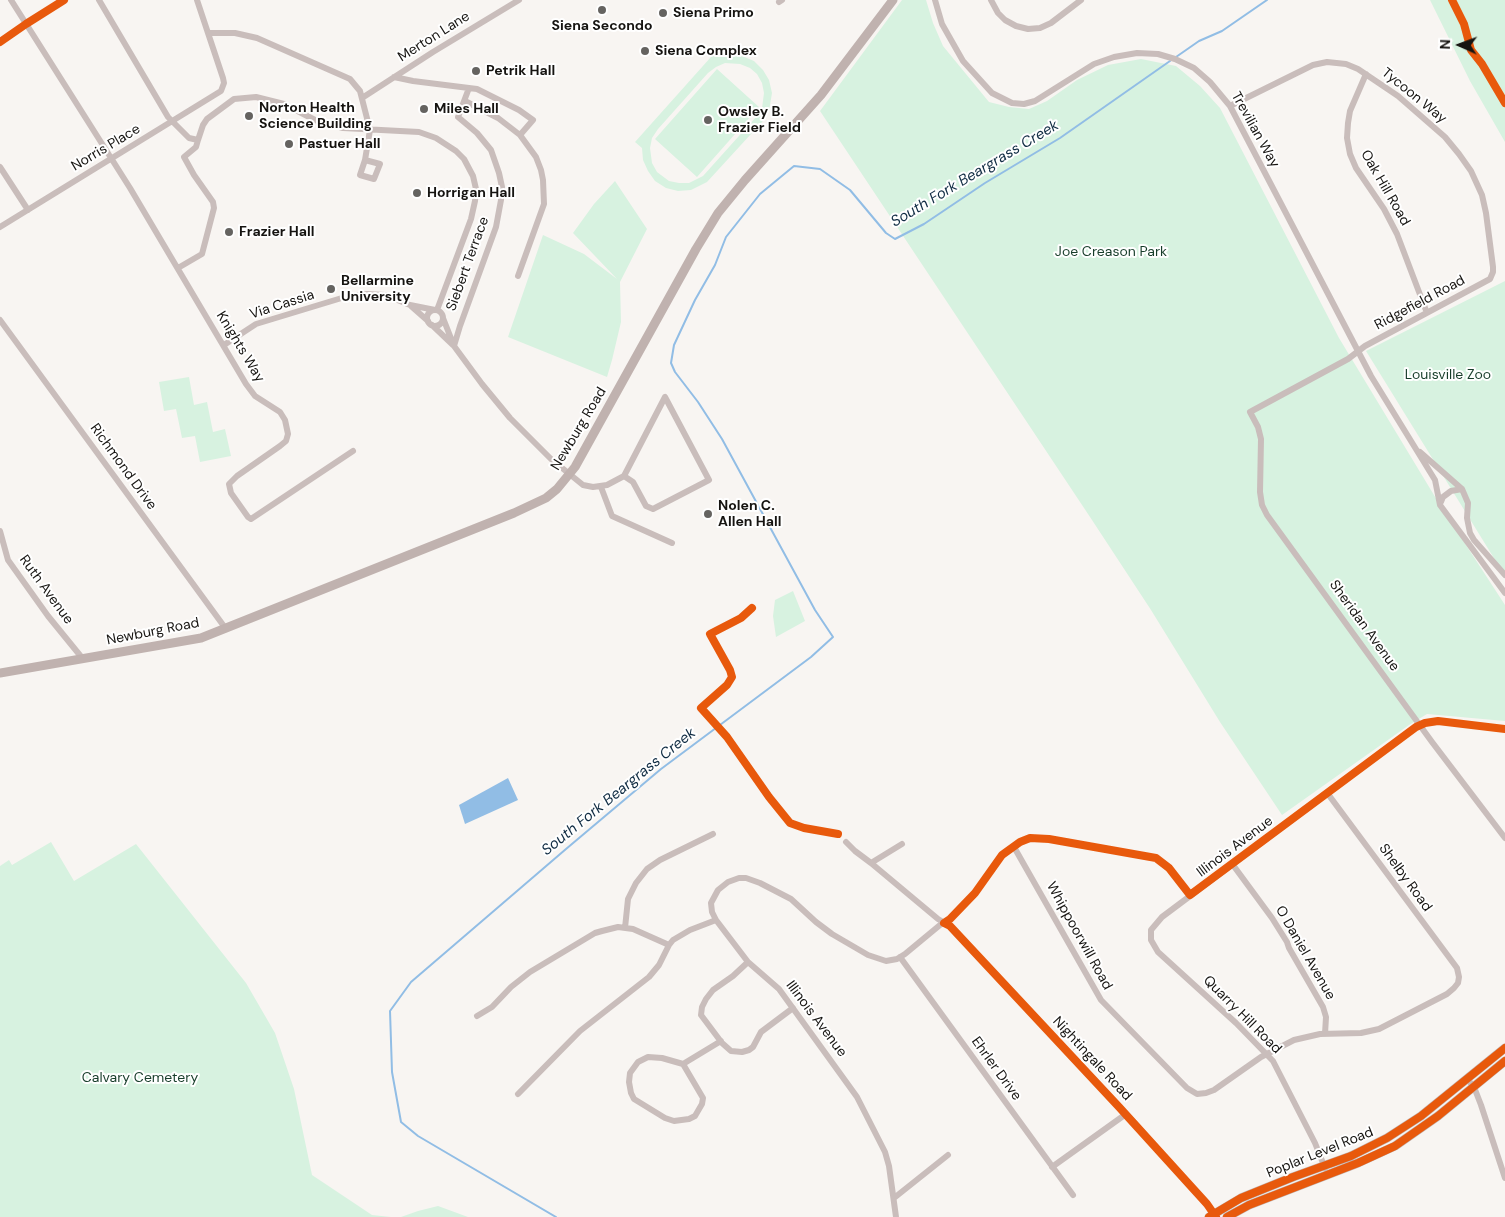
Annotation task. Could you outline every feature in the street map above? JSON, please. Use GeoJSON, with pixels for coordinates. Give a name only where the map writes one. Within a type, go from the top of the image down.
{"type":"FeatureCollection","features":[{"type":"Feature","properties":{"kind":"main road","name":"Newburg Road"},"geometry":{"type":"LineString","coordinates":[[0,673],[188,642],[226,629],[539,502],[557,489],[570,474],[718,213],[821,95],[893,0]]}},
{"type":"Feature","properties":{"kind":"main road","name":"Poplar Level Road"},"geometry":{"type":"LineString","coordinates":[[1213,1216],[1241,1198],[1351,1156],[1387,1138],[1421,1116],[1505,1048]]}},
{"type":"Feature","properties":{"kind":"main road","name":"Poplar Level Road"},"geometry":{"type":"LineString","coordinates":[[1227,1217],[1266,1198],[1358,1164],[1395,1146],[1425,1126],[1505,1061]]}},
{"type":"Feature","properties":{"kind":"street","name":"Knights Way"},"geometry":{"type":"LineString","coordinates":[[11,0],[130,188],[246,384],[255,396],[280,412],[288,430],[286,441],[237,476],[229,484],[230,493],[248,517],[251,519],[353,451]]}},
{"type":"Feature","properties":{"kind":"street"},"geometry":{"type":"LineString","coordinates":[[0,42],[64,0]]}},
{"type":"Feature","properties":{"kind":"street"},"geometry":{"type":"LineString","coordinates":[[99,0],[168,116],[189,138],[198,140]]}},
{"type":"Feature","properties":{"kind":"street"},"geometry":{"type":"LineString","coordinates":[[197,0],[208,33],[235,33],[257,38],[350,78],[358,88],[362,98],[370,130],[365,160]]}},
{"type":"Feature","properties":{"kind":"street","name":"Merton Lane"},"geometry":{"type":"LineString","coordinates":[[362,98],[520,0]]}},
{"type":"Feature","properties":{"kind":"street","name":"Trevilian Way"},"geometry":{"type":"LineString","coordinates":[[935,0],[942,24],[963,61],[992,93],[1012,104],[1024,104],[1035,101],[1094,64],[1108,58],[1137,52],[1158,54],[1175,59],[1194,68],[1210,82],[1230,106],[1379,391],[1435,480],[1440,505],[1505,593]]}},
{"type":"Feature","properties":{"kind":"street"},"geometry":{"type":"LineString","coordinates":[[991,0],[1005,20],[1016,26],[1028,29],[1040,28],[1051,23],[1081,0]]}},
{"type":"Feature","properties":{"kind":"street","name":"Norris Place"},"geometry":{"type":"LineString","coordinates":[[0,227],[218,94],[223,87],[223,78],[208,33]]}},
{"type":"Feature","properties":{"kind":"street","name":"Tycoon Way"},"geometry":{"type":"LineString","coordinates":[[1230,106],[1306,68],[1320,63],[1340,62],[1366,74],[1428,120],[1449,142],[1471,171],[1482,195],[1486,213],[1493,275]]}},
{"type":"Feature","properties":{"kind":"street","name":"Oak Hill Road"},"geometry":{"type":"LineString","coordinates":[[1366,74],[1350,111],[1347,138],[1350,154],[1356,168],[1384,209],[1397,234],[1427,313]]}},
{"type":"Feature","properties":{"kind":"street"},"geometry":{"type":"LineString","coordinates":[[394,77],[476,89],[519,110],[533,120],[520,135]]}},
{"type":"Feature","properties":{"kind":"street","name":"Siebert Terrace"},"geometry":{"type":"LineString","coordinates":[[454,346],[496,227],[502,187],[491,150],[477,133],[458,117],[470,88]]}},
{"type":"Feature","properties":{"kind":"street"},"geometry":{"type":"LineString","coordinates":[[178,268],[202,254],[214,208],[213,202],[194,175],[184,156],[196,147],[203,125],[208,119],[234,99],[256,97],[284,104],[326,124],[342,128],[419,132],[430,135],[460,155],[470,168],[473,176],[476,200],[471,219],[436,310],[428,314],[430,323],[439,325],[443,318]]}},
{"type":"Feature","properties":{"kind":"street"},"geometry":{"type":"LineString","coordinates":[[465,101],[498,118],[520,135],[536,157],[541,170],[544,198],[540,216],[518,276]]}},
{"type":"Feature","properties":{"kind":"street"},"geometry":{"type":"LineString","coordinates":[[0,167],[28,210]]}},
{"type":"Feature","properties":{"kind":"street","name":"Ridgefield Road"},"geometry":{"type":"LineString","coordinates":[[1250,412],[1348,359],[1365,346],[1488,282],[1493,275]]}},
{"type":"Feature","properties":{"kind":"street","name":"Via Cassia"},"geometry":{"type":"LineString","coordinates":[[224,345],[256,324],[344,297],[367,294],[386,295],[410,305],[436,310]]}},
{"type":"Feature","properties":{"kind":"street","name":"Via Cassia"},"geometry":{"type":"LineString","coordinates":[[410,305],[454,346]]}},
{"type":"Feature","properties":{"kind":"street"},"geometry":{"type":"LineString","coordinates":[[436,310],[442,313],[454,346],[510,418],[551,459],[583,484],[601,487],[624,476],[665,397],[709,480],[653,509],[646,506],[633,482],[624,476]]}},
{"type":"Feature","properties":{"kind":"street","name":"Richmond Drive"},"geometry":{"type":"LineString","coordinates":[[0,320],[226,629]]}},
{"type":"Feature","properties":{"kind":"street","name":"Sheridan Avenue"},"geometry":{"type":"LineString","coordinates":[[1250,412],[1258,427],[1261,438],[1260,492],[1265,510],[1420,725],[1505,838]]}},
{"type":"Feature","properties":{"kind":"street","name":"Trevilian Way"},"geometry":{"type":"LineString","coordinates":[[1416,448],[1462,489]]}},
{"type":"Feature","properties":{"kind":"street"},"geometry":{"type":"LineString","coordinates":[[601,487],[612,516],[672,543]]}},
{"type":"Feature","properties":{"kind":"street"},"geometry":{"type":"LineString","coordinates":[[1440,505],[1443,497],[1451,491],[1462,489],[1468,503],[1467,518],[1470,533],[1505,575]]}},
{"type":"Feature","properties":{"kind":"street","name":"Ruth Avenue"},"geometry":{"type":"LineString","coordinates":[[0,531],[8,560],[48,616],[83,660]]}},
{"type":"Feature","properties":{"kind":"street","name":"Illinois Avenue"},"geometry":{"type":"LineString","coordinates":[[900,957],[950,919],[968,901],[1002,855],[1024,840],[1038,838],[1156,858],[1169,868],[1190,896],[1420,725],[1432,722],[1447,722],[1505,729]]}},
{"type":"Feature","properties":{"kind":"street","name":"Shelby Road"},"geometry":{"type":"LineString","coordinates":[[1328,794],[1424,926],[1444,949],[1457,968],[1459,977]]}},
{"type":"Feature","properties":{"kind":"street"},"geometry":{"type":"LineString","coordinates":[[625,928],[628,900],[636,883],[647,869],[660,860],[713,834]]}},
{"type":"Feature","properties":{"kind":"street","name":"Nightingale Road"},"geometry":{"type":"LineString","coordinates":[[846,842],[950,926],[1126,1114],[1207,1204],[1213,1216]]}},
{"type":"Feature","properties":{"kind":"street"},"geometry":{"type":"LineString","coordinates":[[871,863],[902,844]]}},
{"type":"Feature","properties":{"kind":"street","name":"Whippoorwill Road"},"geometry":{"type":"LineString","coordinates":[[1014,847],[1100,1000],[1187,1088],[1197,1094],[1210,1092],[1260,1057],[1294,1040],[1308,1036],[1361,1033],[1379,1029],[1452,991],[1458,983],[1459,977]]}},
{"type":"Feature","properties":{"kind":"street","name":"O Daniel Avenue"},"geometry":{"type":"LineString","coordinates":[[1233,865],[1272,918],[1323,1007],[1326,1017],[1326,1034]]}},
{"type":"Feature","properties":{"kind":"street"},"geometry":{"type":"LineString","coordinates":[[518,1094],[580,1031],[649,977],[660,965],[669,945],[678,936],[716,920],[711,907],[715,894],[728,882],[739,878],[746,878],[772,888],[791,899],[824,930],[868,955],[886,961],[900,957]]}},
{"type":"Feature","properties":{"kind":"street","name":"Quarry Hill Road"},"geometry":{"type":"LineString","coordinates":[[1190,896],[1154,925],[1150,935],[1154,946],[1164,958],[1236,1023],[1267,1054],[1278,1070],[1315,1143],[1328,1175]]}},
{"type":"Feature","properties":{"kind":"street","name":"Illinois Avenue"},"geometry":{"type":"LineString","coordinates":[[716,920],[748,962],[773,983],[848,1083],[873,1125],[885,1152],[896,1217]]}},
{"type":"Feature","properties":{"kind":"street"},"geometry":{"type":"LineString","coordinates":[[477,1016],[492,1007],[518,980],[595,933],[618,927],[625,928],[644,933],[669,945]]}},
{"type":"Feature","properties":{"kind":"street","name":"Ehrler Drive"},"geometry":{"type":"LineString","coordinates":[[900,957],[1073,1195]]}},
{"type":"Feature","properties":{"kind":"street"},"geometry":{"type":"LineString","coordinates":[[748,962],[733,976],[713,990],[706,998],[702,1007],[701,1015],[721,1042],[731,1051],[742,1052],[749,1050],[753,1047],[761,1032],[793,1008]]}},
{"type":"Feature","properties":{"kind":"street"},"geometry":{"type":"LineString","coordinates":[[683,1064],[703,1098],[702,1104],[695,1116],[689,1120],[674,1121],[665,1118],[634,1099],[629,1082],[630,1074],[638,1062],[648,1057],[683,1064],[721,1042]]}},
{"type":"Feature","properties":{"kind":"street"},"geometry":{"type":"LineString","coordinates":[[1467,1079],[1474,1087],[1505,1178]]}},
{"type":"Feature","properties":{"kind":"street"},"geometry":{"type":"LineString","coordinates":[[1052,1167],[1126,1114]]}},
{"type":"Feature","properties":{"kind":"street"},"geometry":{"type":"LineString","coordinates":[[894,1198],[948,1155]]}},
{"type":"Feature","properties":{"kind":"green space","name":"Joe Creason Park"},"geometry":{"type":"Polygon","coordinates":[[[902,0],[926,0],[943,46],[989,102],[1029,109],[1047,101],[1077,80],[1108,65],[1141,59],[1176,66],[1200,86],[1220,108],[1339,338],[1440,505],[1505,605],[1505,721],[1427,714],[1282,815],[1220,722],[1151,610],[1092,520],[820,111],[902,0]]]}},
{"type":"Feature","properties":{"kind":"green space"},"geometry":{"type":"Polygon","coordinates":[[[1430,0],[1505,0],[1505,142],[1470,81],[1430,0]]]}},
{"type":"Feature","properties":{"kind":"green space"},"geometry":{"type":"Polygon","coordinates":[[[719,48],[725,54],[724,56],[742,56],[754,61],[769,80],[772,93],[769,111],[762,122],[707,182],[691,190],[678,191],[666,188],[655,181],[643,160],[642,148],[635,142],[719,48]],[[725,63],[708,73],[652,138],[650,148],[652,163],[657,172],[669,181],[689,183],[703,176],[762,108],[764,93],[762,83],[757,74],[750,68],[740,64],[725,63]]]}},
{"type":"Feature","properties":{"kind":"green space"},"geometry":{"type":"Polygon","coordinates":[[[717,69],[759,107],[697,177],[655,139],[717,69]]]}},
{"type":"Feature","properties":{"kind":"green space"},"geometry":{"type":"Polygon","coordinates":[[[615,181],[647,229],[620,282],[621,322],[607,377],[508,337],[543,235],[584,254],[617,279],[573,233],[594,204],[615,181]]]}},
{"type":"Feature","properties":{"kind":"green space","name":"Louisville Zoo"},"geometry":{"type":"Polygon","coordinates":[[[1505,281],[1505,576],[1366,351],[1505,281]]]}},
{"type":"Feature","properties":{"kind":"green space"},"geometry":{"type":"Polygon","coordinates":[[[189,377],[194,405],[207,402],[213,432],[225,429],[231,456],[200,462],[195,436],[182,438],[176,409],[164,411],[159,382],[189,377]]]}},
{"type":"Feature","properties":{"kind":"green space"},"geometry":{"type":"Polygon","coordinates":[[[793,591],[805,621],[776,637],[773,616],[775,600],[793,591]]]}},
{"type":"Feature","properties":{"kind":"green space","name":"Calvary Cemetery"},"geometry":{"type":"Polygon","coordinates":[[[51,842],[74,881],[136,844],[246,983],[275,1033],[294,1089],[312,1175],[372,1215],[391,1217],[0,1217],[0,866],[9,860],[12,865],[51,842]]]}},
{"type":"Feature","properties":{"kind":"green space"},"geometry":{"type":"Polygon","coordinates":[[[438,1206],[468,1217],[401,1217],[418,1211],[438,1206]]]}},
{"type":"Feature","properties":{"kind":"water"},"geometry":{"type":"Polygon","coordinates":[[[508,778],[518,800],[465,824],[459,805],[508,778]]]}},
{"type":"Feature","properties":{"kind":"waterway","name":"South Fork Beargrass Creek"},"geometry":{"type":"LineString","coordinates":[[1176,57],[1199,41],[1222,31],[1267,0]]}},
{"type":"Feature","properties":{"kind":"waterway","name":"South Fork Beargrass Creek"},"geometry":{"type":"LineString","coordinates":[[556,1217],[418,1136],[401,1122],[392,1072],[390,1011],[411,982],[566,849],[661,769],[811,657],[833,637],[815,610],[722,439],[698,402],[675,372],[671,363],[674,345],[695,300],[715,265],[726,237],[760,194],[794,166],[820,169],[850,190],[886,233],[895,239],[924,224],[985,183],[1060,138],[1170,61]]}},
{"type":"Feature","properties":{"kind":"cycle path"},"geometry":{"type":"LineString","coordinates":[[0,42],[64,0]]}},
{"type":"Feature","properties":{"kind":"cycle path"},"geometry":{"type":"LineString","coordinates":[[1452,0],[1464,24],[1471,50],[1482,64],[1505,103]]}},
{"type":"Feature","properties":{"kind":"cycle path"},"geometry":{"type":"LineString","coordinates":[[752,608],[741,618],[710,634],[732,677],[727,685],[701,708],[727,737],[769,797],[790,823],[804,828],[838,834]]}},
{"type":"Feature","properties":{"kind":"cycle path"},"geometry":{"type":"LineString","coordinates":[[1216,1217],[1207,1204],[1119,1107],[950,926],[944,923],[975,893],[1002,855],[1020,842],[1030,838],[1049,839],[1156,858],[1169,868],[1190,895],[1416,727],[1438,721],[1505,729]]}},
{"type":"Feature","properties":{"kind":"cycle path"},"geometry":{"type":"LineString","coordinates":[[1209,1217],[1241,1198],[1351,1156],[1387,1138],[1421,1116],[1505,1048]]}},
{"type":"Feature","properties":{"kind":"cycle path"},"geometry":{"type":"LineString","coordinates":[[1227,1217],[1249,1205],[1358,1163],[1395,1146],[1438,1116],[1505,1061]]}},
{"type":"Feature","properties":{"kind":"place","name":"Siena Secondo"},"geometry":{"type":"Point","coordinates":[602,10]}},
{"type":"Feature","properties":{"kind":"place","name":"Siena Primo"},"geometry":{"type":"Point","coordinates":[663,13]}},
{"type":"Feature","properties":{"kind":"place","name":"Siena Complex"},"geometry":{"type":"Point","coordinates":[645,51]}},
{"type":"Feature","properties":{"kind":"place","name":"Petrik Hall"},"geometry":{"type":"Point","coordinates":[476,71]}},
{"type":"Feature","properties":{"kind":"place","name":"Miles Hall"},"geometry":{"type":"Point","coordinates":[424,109]}},
{"type":"Feature","properties":{"kind":"place","name":"Norton Health Science Building"},"geometry":{"type":"Point","coordinates":[249,116]}},
{"type":"Feature","properties":{"kind":"place","name":"Owsley B. Frazier Field"},"geometry":{"type":"Point","coordinates":[708,120]}},
{"type":"Feature","properties":{"kind":"place","name":"Pastuer Hall"},"geometry":{"type":"Point","coordinates":[289,144]}},
{"type":"Feature","properties":{"kind":"place","name":"Horrigan Hall"},"geometry":{"type":"Point","coordinates":[417,193]}},
{"type":"Feature","properties":{"kind":"place","name":"Frazier Hall"},"geometry":{"type":"Point","coordinates":[229,232]}},
{"type":"Feature","properties":{"kind":"place","name":"Bellarmine University"},"geometry":{"type":"Point","coordinates":[331,289]}},
{"type":"Feature","properties":{"kind":"place","name":"Nolen C. Allen Hall"},"geometry":{"type":"Point","coordinates":[708,514]}}]}
